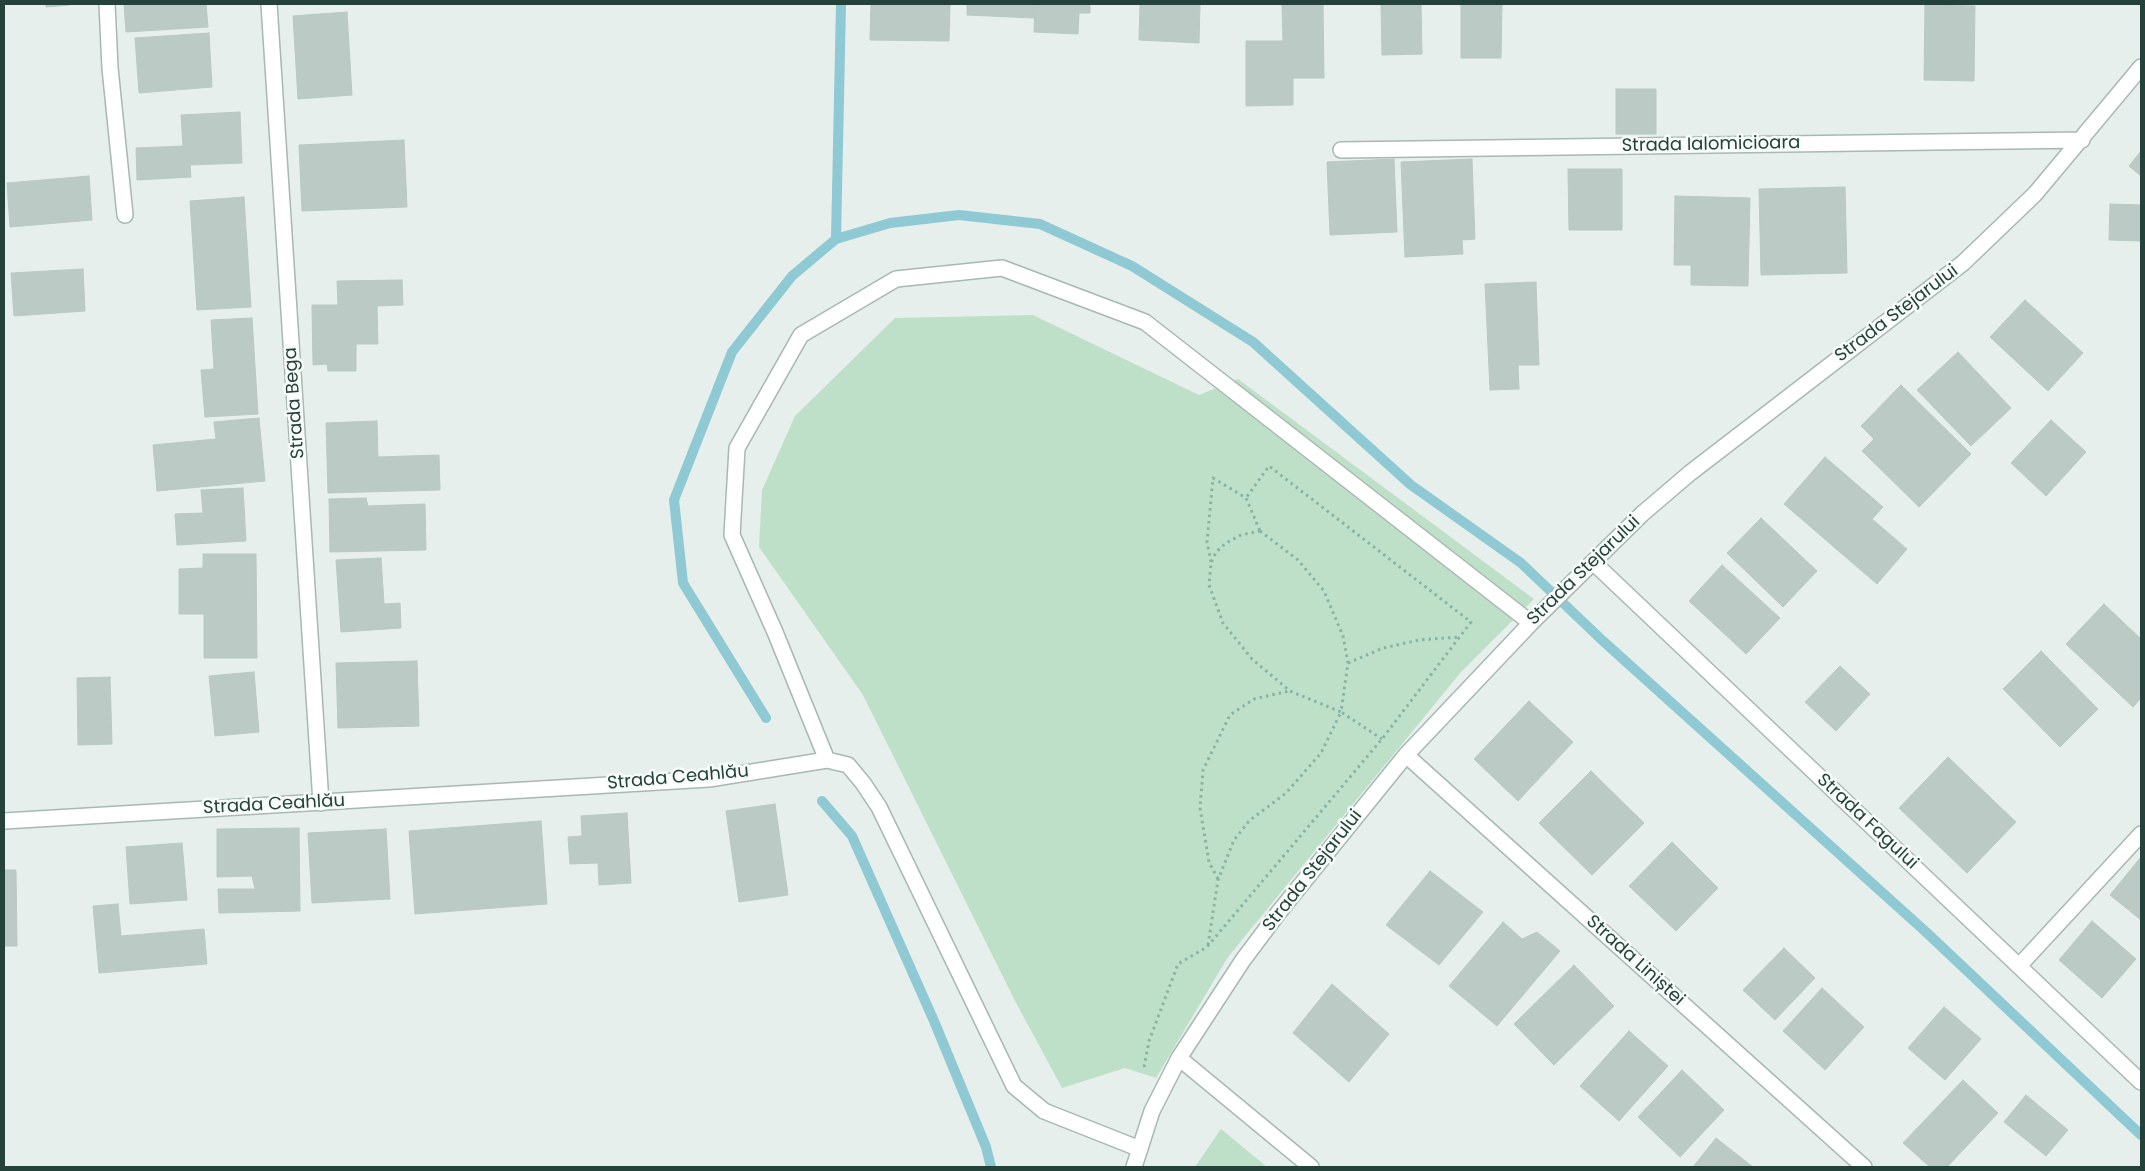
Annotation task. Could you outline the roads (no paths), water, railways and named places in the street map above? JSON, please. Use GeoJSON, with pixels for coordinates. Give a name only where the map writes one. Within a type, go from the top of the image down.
{"type":"FeatureCollection","features":[{"type":"Feature","properties":{"kind":"street"},"geometry":{"type":"LineString","coordinates":[[106,4],[110,68],[125,216]]}},
{"type":"Feature","properties":{"kind":"street","name":"Strada Bega"},"geometry":{"type":"LineString","coordinates":[[270,4],[321,803]]}},
{"type":"Feature","properties":{"kind":"street","name":"Strada Stejarului"},"geometry":{"type":"LineString","coordinates":[[1134,1167],[1152,1111],[1179,1058],[1243,960],[1279,912],[1406,755],[1531,623],[1642,514],[1690,473],[1963,263],[2036,194],[2141,67]]}},
{"type":"Feature","properties":{"kind":"street","name":"Strada Ialomicioara"},"geometry":{"type":"LineString","coordinates":[[1341,150],[2082,140]]}},
{"type":"Feature","properties":{"kind":"street"},"geometry":{"type":"LineString","coordinates":[[827,760],[775,632],[732,535],[736,448],[802,335],[896,279],[1002,268],[1145,322],[1531,623]]}},
{"type":"Feature","properties":{"kind":"street","name":"Strada Fagului"},"geometry":{"type":"LineString","coordinates":[[1593,562],[2141,1082]]}},
{"type":"Feature","properties":{"kind":"street","name":"Strada Liniștei"},"geometry":{"type":"LineString","coordinates":[[1406,755],[1864,1167]]}},
{"type":"Feature","properties":{"kind":"street","name":"Strada Ceahlău"},"geometry":{"type":"LineString","coordinates":[[4,821],[709,779],[827,760],[848,765],[879,807],[1014,1086],[1044,1111],[1140,1149]]}},
{"type":"Feature","properties":{"kind":"street"},"geometry":{"type":"LineString","coordinates":[[2019,966],[2141,834]]}},
{"type":"Feature","properties":{"kind":"street"},"geometry":{"type":"LineString","coordinates":[[1179,1058],[1311,1167]]}},
{"type":"Feature","properties":{"kind":"waterway"},"geometry":{"type":"LineString","coordinates":[[836,239],[841,4]]}},
{"type":"Feature","properties":{"kind":"waterway"},"geometry":{"type":"LineString","coordinates":[[766,718],[683,583],[674,500],[732,352],[792,276],[836,239],[890,223],[959,215],[1040,224],[1132,266],[1253,342],[1411,485],[1521,563],[1603,641],[1926,932],[2141,1135]]}},
{"type":"Feature","properties":{"kind":"waterway"},"geometry":{"type":"LineString","coordinates":[[822,801],[852,836],[934,1021],[986,1147],[991,1167]]}}]}
